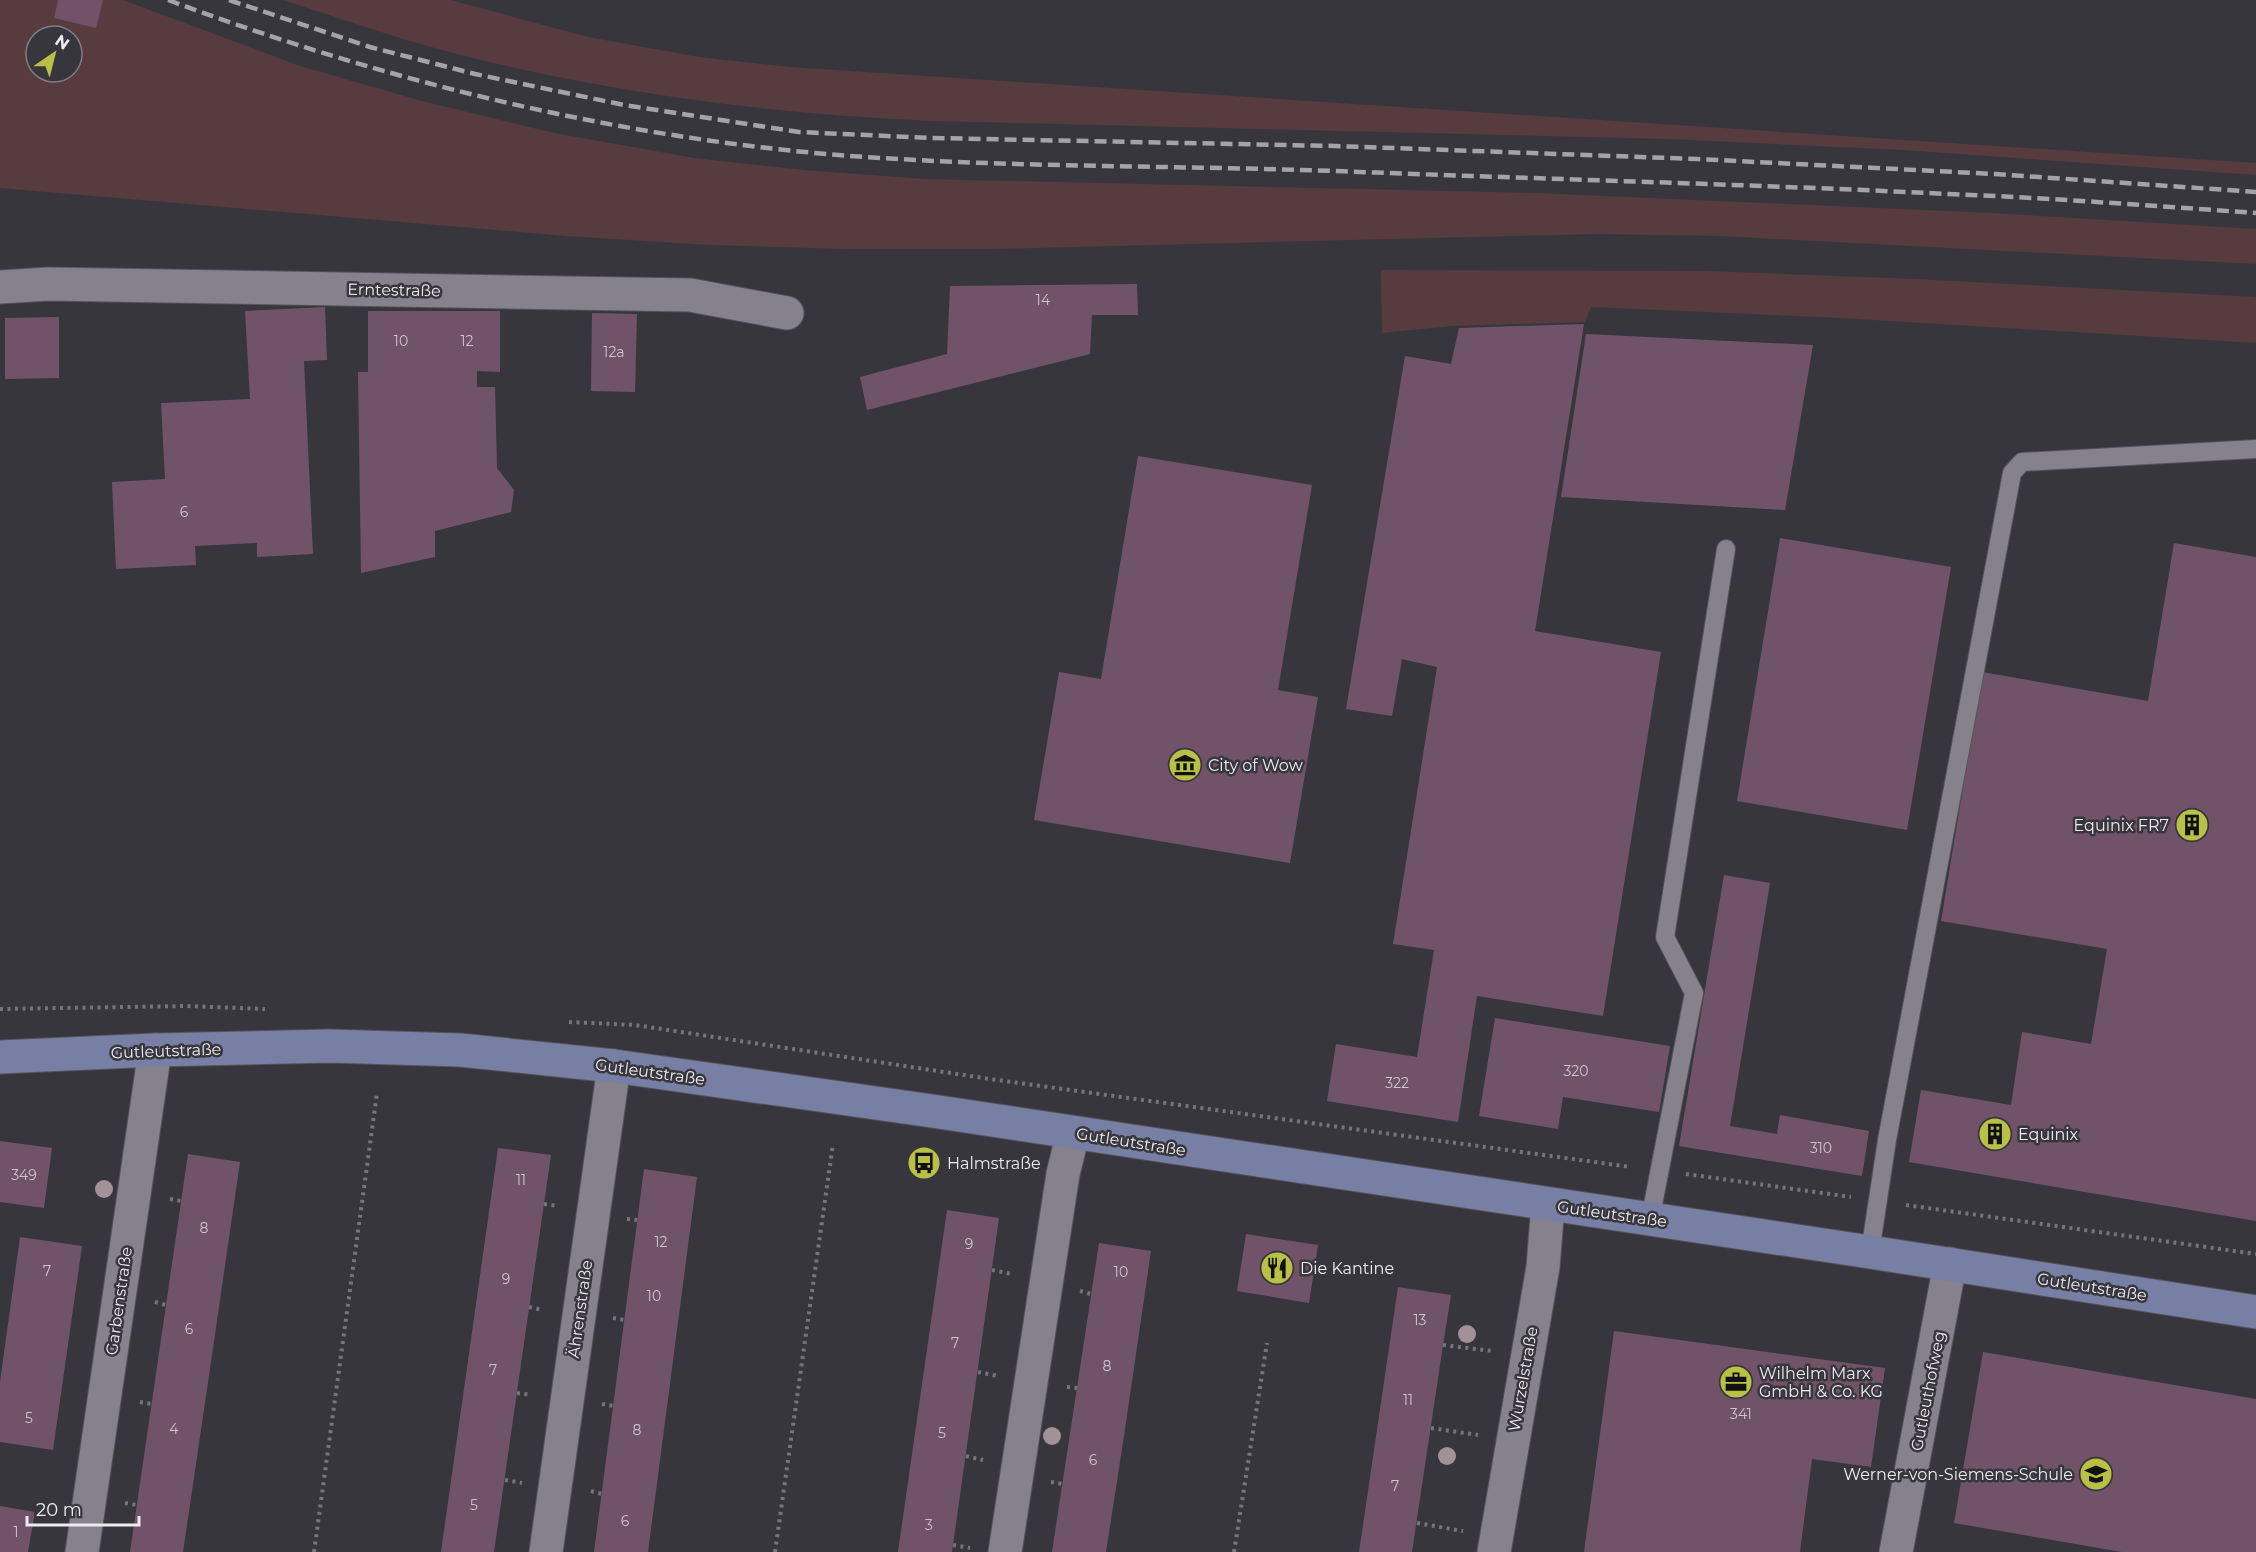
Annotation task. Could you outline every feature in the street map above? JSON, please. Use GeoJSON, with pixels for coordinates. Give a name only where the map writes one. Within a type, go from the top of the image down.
{"type":"FeatureCollection","features":[{"type":"Feature","properties":{"kind":"main road","name":"Gutleutstraße"},"geometry":{"type":"LineString","coordinates":[[0,1057],[155,1050],[330,1046],[460,1050],[614,1066],[1950,1264],[2256,1312]]}},
{"type":"Feature","properties":{"kind":"street","name":"Erntestraße"},"geometry":{"type":"LineString","coordinates":[[0,286],[48,284],[690,295],[787,314]]}},
{"type":"Feature","properties":{"kind":"street","name":"Garbenstraße"},"geometry":{"type":"LineString","coordinates":[[82,1552],[155,1050]]}},
{"type":"Feature","properties":{"kind":"street","name":"Ährenstraße"},"geometry":{"type":"LineString","coordinates":[[546,1552],[614,1066]]}},
{"type":"Feature","properties":{"kind":"street"},"geometry":{"type":"LineString","coordinates":[[1005,1552],[1062,1174],[1072,1133]]}},
{"type":"Feature","properties":{"kind":"street","name":"Wurzelstraße"},"geometry":{"type":"LineString","coordinates":[[1494,1552],[1543,1267],[1548,1205]]}},
{"type":"Feature","properties":{"kind":"street","name":"Gutleuthofweg"},"geometry":{"type":"LineString","coordinates":[[1896,1552],[1950,1264]]}},
{"type":"Feature","properties":{"kind":"lane"},"geometry":{"type":"LineString","coordinates":[[1869,1252],[1887,1140],[2012,473],[2022,462],[2256,448]]}},
{"type":"Feature","properties":{"kind":"lane"},"geometry":{"type":"LineString","coordinates":[[1650,1220],[1694,993],[1665,937],[1726,549]]}},
{"type":"Feature","properties":{"kind":"path"},"geometry":{"type":"LineString","coordinates":[[314,1552],[377,1093]]}},
{"type":"Feature","properties":{"kind":"path"},"geometry":{"type":"LineString","coordinates":[[775,1552],[833,1144]]}},
{"type":"Feature","properties":{"kind":"path"},"geometry":{"type":"LineString","coordinates":[[1234,1552],[1267,1342]]}},
{"type":"Feature","properties":{"kind":"path"},"geometry":{"type":"LineString","coordinates":[[1443,1345],[1492,1351]]}},
{"type":"Feature","properties":{"kind":"path"},"geometry":{"type":"LineString","coordinates":[[1431,1428],[1480,1435]]}},
{"type":"Feature","properties":{"kind":"path"},"geometry":{"type":"LineString","coordinates":[[1417,1523],[1466,1532]]}},
{"type":"Feature","properties":{"kind":"shaded area"},"geometry":{"type":"Polygon","coordinates":[[[0,0],[123,0],[300,66],[422,101],[554,133],[694,158],[804,170],[925,179],[1537,193],[1992,213],[2256,229],[2256,264],[1719,236],[1596,234],[992,249],[843,249],[710,245],[566,236],[0,188],[0,0]]]}},
{"type":"Feature","properties":{"kind":"shaded area"},"geometry":{"type":"Polygon","coordinates":[[[283,0],[451,0],[588,37],[699,57],[790,67],[2256,163],[2256,175],[1903,150],[1668,139],[932,121],[813,113],[695,100],[519,69],[416,43],[283,0]]]}},
{"type":"Feature","properties":{"kind":"shaded area"},"geometry":{"type":"Polygon","coordinates":[[[1381,270],[1709,271],[1916,279],[2256,297],[2256,343],[1840,318],[1591,307],[1585,322],[1452,326],[1382,333],[1381,270]]]}},
{"type":"Feature","properties":{"kind":"building"},"geometry":{"type":"Polygon","coordinates":[[[58,0],[103,0],[96,28],[54,18],[58,0]]]}},
{"type":"Feature","properties":{"kind":"building"},"geometry":{"type":"Polygon","coordinates":[[[1137,284],[1138,315],[1092,315],[1090,354],[867,410],[860,377],[947,354],[950,286],[1137,284]]]}},
{"type":"Feature","properties":{"kind":"building"},"geometry":{"type":"Polygon","coordinates":[[[325,307],[327,360],[304,361],[313,554],[257,557],[257,543],[195,546],[196,565],[116,569],[112,482],[165,479],[161,403],[250,399],[245,311],[325,307]]]}},
{"type":"Feature","properties":{"kind":"building"},"geometry":{"type":"Polygon","coordinates":[[[368,311],[500,311],[500,372],[477,371],[477,387],[495,387],[497,468],[514,490],[511,512],[435,531],[435,557],[361,573],[358,372],[368,372],[368,311]]]}},
{"type":"Feature","properties":{"kind":"building"},"geometry":{"type":"Polygon","coordinates":[[[592,313],[637,314],[635,392],[591,391],[592,313]]]}},
{"type":"Feature","properties":{"kind":"building"},"geometry":{"type":"Polygon","coordinates":[[[59,317],[59,378],[5,379],[5,318],[59,317]]]}},
{"type":"Feature","properties":{"kind":"building"},"geometry":{"type":"Polygon","coordinates":[[[1584,324],[1535,631],[1661,652],[1603,1016],[1477,996],[1458,1122],[1327,1101],[1336,1044],[1417,1057],[1434,950],[1393,944],[1437,667],[1402,659],[1392,716],[1346,709],[1405,356],[1451,364],[1459,328],[1584,324]]]}},
{"type":"Feature","properties":{"kind":"building"},"geometry":{"type":"Polygon","coordinates":[[[1586,334],[1813,345],[1785,510],[1561,497],[1586,334]]]}},
{"type":"Feature","properties":{"kind":"building"},"geometry":{"type":"Polygon","coordinates":[[[1138,456],[1312,485],[1278,690],[1318,697],[1290,863],[1034,820],[1059,672],[1101,679],[1138,456]]]}},
{"type":"Feature","properties":{"kind":"building"},"geometry":{"type":"Polygon","coordinates":[[[1780,538],[1951,567],[1907,830],[1737,801],[1780,538]]]}},
{"type":"Feature","properties":{"kind":"building","name":"Equinix FR7"},"geometry":{"type":"Polygon","coordinates":[[[2174,543],[2256,557],[2256,1221],[1909,1162],[1921,1090],[2011,1105],[2022,1032],[2091,1044],[2107,949],[1941,921],[1982,672],[2148,701],[2174,543]]]}},
{"type":"Feature","properties":{"kind":"building"},"geometry":{"type":"Polygon","coordinates":[[[1724,875],[1770,883],[1730,1126],[1777,1134],[1780,1115],[1869,1131],[1862,1176],[1679,1146],[1724,875]]]}},
{"type":"Feature","properties":{"kind":"building"},"geometry":{"type":"Polygon","coordinates":[[[1495,1018],[1670,1046],[1659,1112],[1563,1097],[1558,1129],[1479,1116],[1495,1018]]]}},
{"type":"Feature","properties":{"kind":"building"},"geometry":{"type":"Polygon","coordinates":[[[0,1141],[52,1148],[44,1208],[0,1202],[0,1141]]]}},
{"type":"Feature","properties":{"kind":"building"},"geometry":{"type":"Polygon","coordinates":[[[498,1148],[551,1155],[494,1552],[441,1552],[498,1148]]]}},
{"type":"Feature","properties":{"kind":"building"},"geometry":{"type":"Polygon","coordinates":[[[188,1154],[240,1162],[211,1362],[183,1552],[130,1552],[188,1154]]]}},
{"type":"Feature","properties":{"kind":"building"},"geometry":{"type":"Polygon","coordinates":[[[644,1169],[697,1177],[648,1552],[594,1552],[644,1169]]]}},
{"type":"Feature","properties":{"kind":"building"},"geometry":{"type":"Polygon","coordinates":[[[947,1210],[999,1218],[952,1552],[898,1552],[947,1210]]]}},
{"type":"Feature","properties":{"kind":"building","name":"Die Kantine"},"geometry":{"type":"Polygon","coordinates":[[[1246,1234],[1318,1245],[1309,1303],[1237,1291],[1246,1234]]]}},
{"type":"Feature","properties":{"kind":"building"},"geometry":{"type":"Polygon","coordinates":[[[20,1237],[82,1246],[53,1450],[0,1442],[0,1382],[20,1237]]]}},
{"type":"Feature","properties":{"kind":"building"},"geometry":{"type":"Polygon","coordinates":[[[1099,1243],[1151,1251],[1124,1436],[1106,1552],[1052,1552],[1099,1243]]]}},
{"type":"Feature","properties":{"kind":"building"},"geometry":{"type":"Polygon","coordinates":[[[1398,1287],[1451,1295],[1412,1552],[1359,1552],[1398,1287]]]}},
{"type":"Feature","properties":{"kind":"building"},"geometry":{"type":"Polygon","coordinates":[[[1614,1331],[1885,1368],[1871,1467],[1812,1459],[1800,1552],[1584,1552],[1614,1331]]]}},
{"type":"Feature","properties":{"kind":"building","name":"Werner-von-Siemens-Schule"},"geometry":{"type":"Polygon","coordinates":[[[1983,1352],[2256,1399],[2256,1552],[2122,1552],[1954,1523],[1983,1352]]]}},
{"type":"Feature","properties":{"kind":"building"},"geometry":{"type":"Polygon","coordinates":[[[0,1506],[35,1512],[28,1552],[0,1552],[0,1506]]]}},
{"type":"Feature","properties":{"kind":"railway"},"geometry":{"type":"LineString","coordinates":[[168,0],[328,55],[492,99],[658,133],[826,154],[953,162],[1271,169],[1872,190],[2256,213]]}},
{"type":"Feature","properties":{"kind":"railway"},"geometry":{"type":"LineString","coordinates":[[229,0],[370,47],[475,74],[624,105],[799,132],[932,138],[1336,146],[1697,159],[1995,174],[2256,192]]}},
{"type":"Feature","properties":{"kind":"place","name":"City of Wow"},"geometry":{"type":"Point","coordinates":[1185,765]}},
{"type":"Feature","properties":{"kind":"place","name":"Equinix FR7"},"geometry":{"type":"Point","coordinates":[2192,825]}},
{"type":"Feature","properties":{"kind":"place","name":"Equinix"},"geometry":{"type":"Point","coordinates":[1995,1134]}},
{"type":"Feature","properties":{"kind":"place","name":"Halmstraße"},"geometry":{"type":"Point","coordinates":[924,1163]}},
{"type":"Feature","properties":{"kind":"place","name":"Die Kantine"},"geometry":{"type":"Point","coordinates":[1277,1268]}},
{"type":"Feature","properties":{"kind":"place","name":"Wilhelm Marx GmbH & Co. KG"},"geometry":{"type":"Point","coordinates":[1736,1382]}},
{"type":"Feature","properties":{"kind":"place","name":"Werner-von-Siemens-Schule"},"geometry":{"type":"Point","coordinates":[2096,1474]}}]}
